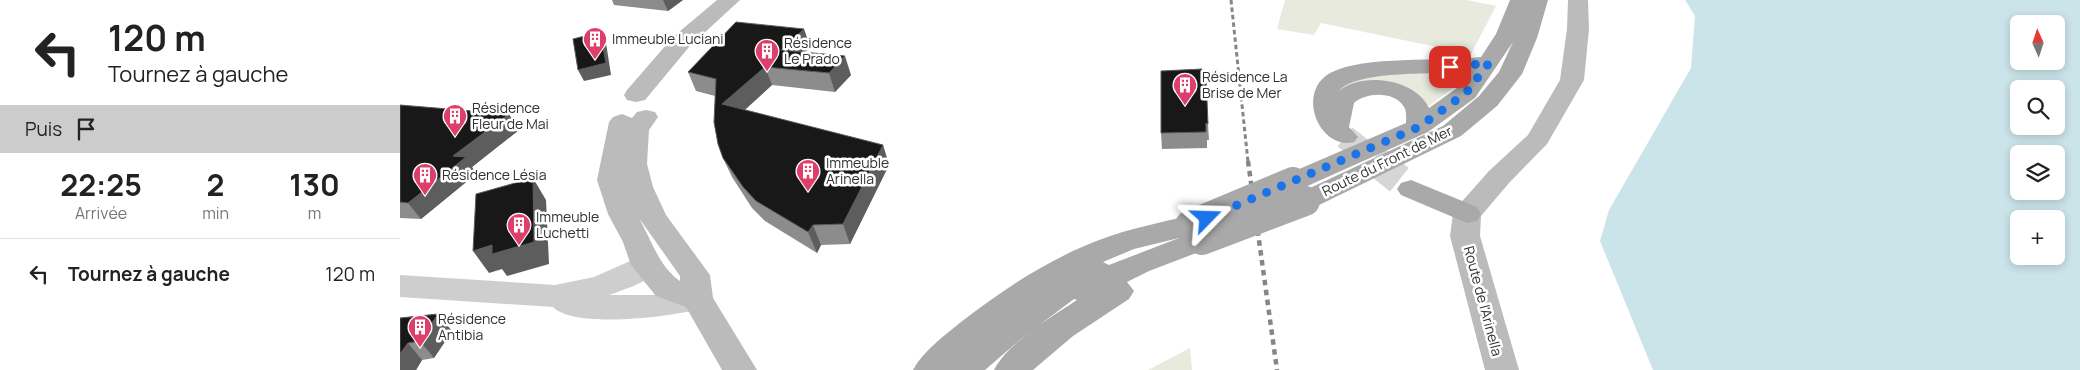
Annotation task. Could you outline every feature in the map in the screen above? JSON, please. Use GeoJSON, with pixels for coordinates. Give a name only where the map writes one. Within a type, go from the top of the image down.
{"type":"FeatureCollection","features":[{"type":"Feature","properties":{"kind":"main road"},"geometry":{"type":"LineString","coordinates":[[697,299],[667,288],[646,265],[638,242],[622,214],[611,180],[646,107],[681,42],[730,0]]}},
{"type":"Feature","properties":{"kind":"main road","name":"Route du Front de Mer"},"geometry":{"type":"LineString","coordinates":[[1299,192],[1419,127],[1466,93],[1489,63],[1507,34],[1520,0]]}},
{"type":"Feature","properties":{"kind":"main road","name":"Route du Front de Mer"},"geometry":{"type":"LineString","coordinates":[[963,370],[997,338],[1075,283],[1133,251],[1196,232],[1452,131],[1488,101],[1510,74],[1529,31],[1538,0]]}},
{"type":"Feature","properties":{"kind":"main road"},"geometry":{"type":"LineString","coordinates":[[1411,189],[1467,214],[1499,177],[1538,139],[1572,80],[1578,29],[1578,0]]}},
{"type":"Feature","properties":{"kind":"main road"},"geometry":{"type":"LineString","coordinates":[[1419,127],[1416,105],[1409,99],[1395,91],[1367,88],[1350,94],[1344,100],[1339,110],[1341,133],[1323,108],[1324,94],[1336,80],[1345,75],[1375,70],[1489,63]]}},
{"type":"Feature","properties":{"kind":"main road"},"geometry":{"type":"LineString","coordinates":[[646,107],[636,129],[634,164],[639,187],[653,218],[695,275],[697,299],[740,370]]}},
{"type":"Feature","properties":{"kind":"main road","name":"Route de l'Arinella"},"geometry":{"type":"LineString","coordinates":[[1467,214],[1465,236],[1502,370]]}},
{"type":"Feature","properties":{"kind":"main road","name":"Route du Front de Mer"},"geometry":{"type":"LineString","coordinates":[[930,370],[958,342],[1043,279],[1103,250],[1196,232]]}},
{"type":"Feature","properties":{"kind":"main road","name":"Route du Front de Mer"},"geometry":{"type":"LineString","coordinates":[[984,370],[1004,349],[1088,288],[1138,264],[1196,232]]}},
{"type":"Feature","properties":{"kind":"main road","name":"Route du Front de Mer"},"geometry":{"type":"LineString","coordinates":[[1011,370],[1036,346],[1196,232]]}},
{"type":"Feature","properties":{"kind":"street"},"geometry":{"type":"LineString","coordinates":[[400,286],[554,296],[575,306],[610,294],[646,265]]}},
{"type":"Feature","properties":{"kind":"street"},"geometry":{"type":"LineString","coordinates":[[610,294],[653,307],[697,299]]}},
{"type":"Feature","properties":{"kind":"shaded area"},"geometry":{"type":"Polygon","coordinates":[[[1285,0],[1467,0],[1496,6],[1471,54],[1321,23],[1314,35],[1277,29],[1285,0]]]}},
{"type":"Feature","properties":{"kind":"shaded area"},"geometry":{"type":"Polygon","coordinates":[[[1385,74],[1464,74],[1465,79],[1429,106],[1410,92],[1338,95],[1337,89],[1352,79],[1385,74]]]}},
{"type":"Feature","properties":{"kind":"shaded area"},"geometry":{"type":"Polygon","coordinates":[[[1190,348],[1192,370],[1148,370],[1190,348]]]}},
{"type":"Feature","properties":{"kind":"water"},"geometry":{"type":"Polygon","coordinates":[[[1685,0],[2080,0],[2080,370],[1653,370],[1600,241],[1609,210],[1691,68],[1695,16],[1685,0]]]}},
{"type":"Feature","properties":{"kind":"building"},"geometry":{"type":"Polygon","coordinates":[[[736,22],[804,29],[781,50],[845,56],[829,73],[765,67],[722,104],[883,145],[843,224],[813,225],[808,232],[756,201],[743,187],[723,158],[714,122],[716,79],[688,72],[736,22]]]}},
{"type":"Feature","properties":{"kind":"building"},"geometry":{"type":"Polygon","coordinates":[[[600,32],[606,63],[578,70],[573,39],[600,32]]]}},
{"type":"Feature","properties":{"kind":"building","name":"Résidence La Brise de Mer"},"geometry":{"type":"Polygon","coordinates":[[[1202,69],[1202,77],[1206,76],[1208,124],[1206,123],[1206,132],[1161,133],[1161,71],[1202,69]]]}},
{"type":"Feature","properties":{"kind":"building"},"geometry":{"type":"Polygon","coordinates":[[[400,105],[509,114],[453,156],[466,157],[408,203],[400,202],[400,105]]]}},
{"type":"Feature","properties":{"kind":"building"},"geometry":{"type":"Polygon","coordinates":[[[533,178],[534,242],[492,254],[492,245],[473,251],[476,194],[533,178]]]}},
{"type":"Feature","properties":{"kind":"building"},"geometry":{"type":"Polygon","coordinates":[[[438,314],[420,341],[408,343],[400,354],[400,318],[438,314]]]}},
{"type":"Feature","properties":{"kind":"tunnel"},"geometry":{"type":"LineString","coordinates":[[1345,137],[1377,162]]}},
{"type":"Feature","properties":{"kind":"tunnel"},"geometry":{"type":"LineString","coordinates":[[1376,161],[1411,189]]}},
{"type":"Feature","properties":{"kind":"railway"},"geometry":{"type":"LineString","coordinates":[[1231,0],[1248,162]]}},
{"type":"Feature","properties":{"kind":"railway"},"geometry":{"type":"LineString","coordinates":[[1248,161],[1277,370]]}},
{"type":"Feature","properties":{"kind":"place","name":"Immeuble Luciani"},"geometry":{"type":"Point","coordinates":[595,60]}},
{"type":"Feature","properties":{"kind":"place","name":"Résidence Le Prado"},"geometry":{"type":"Point","coordinates":[767,72]}},
{"type":"Feature","properties":{"kind":"place","name":"Résidence La Brise de Mer"},"geometry":{"type":"Point","coordinates":[1185,106]}},
{"type":"Feature","properties":{"kind":"place","name":"Résidence Fleur de Mai"},"geometry":{"type":"Point","coordinates":[455,137]}},
{"type":"Feature","properties":{"kind":"place","name":"Immeuble Arinella"},"geometry":{"type":"Point","coordinates":[808,192]}},
{"type":"Feature","properties":{"kind":"place","name":"Résidence Lésia"},"geometry":{"type":"Point","coordinates":[425,196]}},
{"type":"Feature","properties":{"kind":"place","name":"Immeuble Luchetti"},"geometry":{"type":"Point","coordinates":[519,246]}},
{"type":"Feature","properties":{"kind":"place","name":"Résidence Antibia"},"geometry":{"type":"Point","coordinates":[420,348]}},
{"type":"Feature","properties":{"kind":"route"},"geometry":{"type":"LineString","coordinates":[[1207,218],[1419,127],[1466,93],[1489,63],[1450,67]]}}]}
